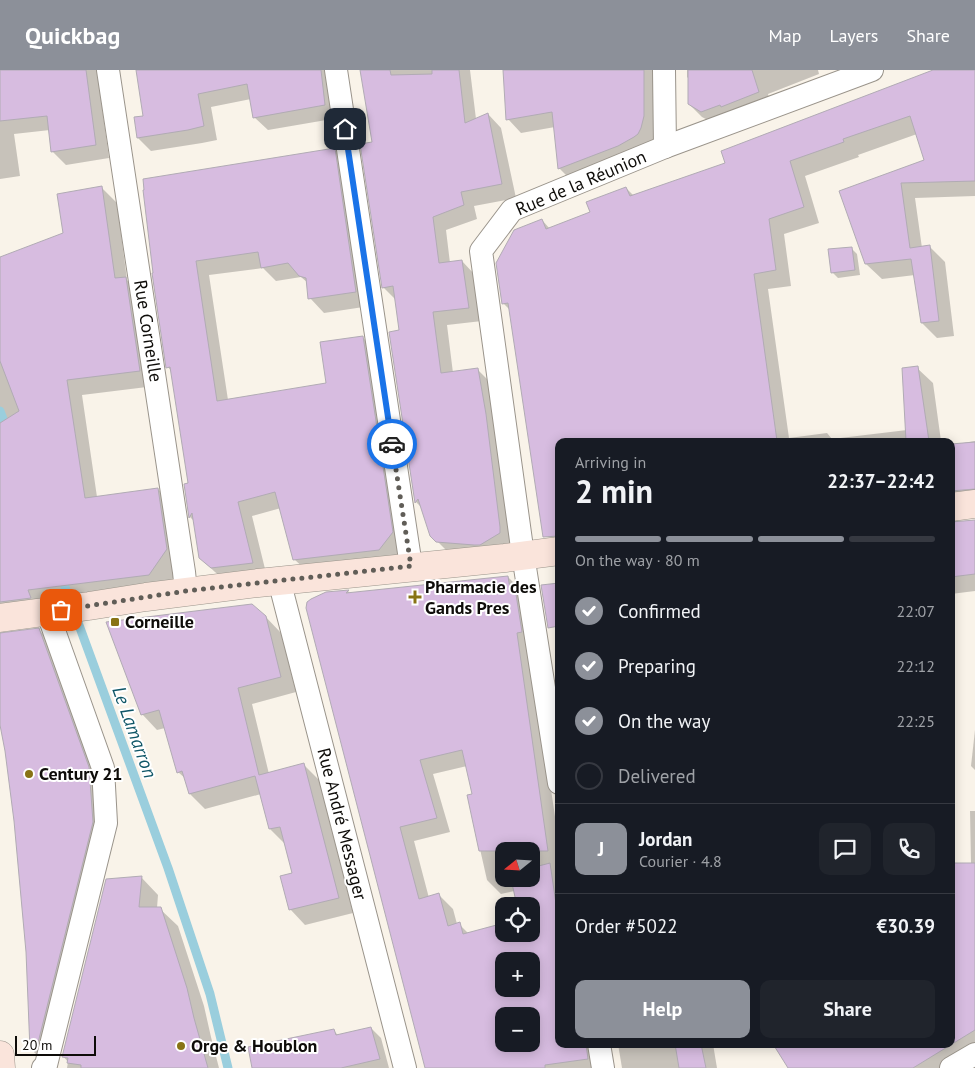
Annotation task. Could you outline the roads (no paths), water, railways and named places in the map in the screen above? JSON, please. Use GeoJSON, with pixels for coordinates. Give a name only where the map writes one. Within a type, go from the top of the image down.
{"type":"FeatureCollection","features":[{"type":"Feature","properties":{"kind":"main road"},"geometry":{"type":"LineString","coordinates":[[955,506],[975,504]]}},
{"type":"Feature","properties":{"kind":"main road"},"geometry":{"type":"LineString","coordinates":[[0,618],[186,591],[555,551]]}},
{"type":"Feature","properties":{"kind":"main road"},"geometry":{"type":"LineString","coordinates":[[0,1055],[1,1068]]}},
{"type":"Feature","properties":{"kind":"street","name":"Rue Corneille"},"geometry":{"type":"LineString","coordinates":[[108,70],[186,591]]}},
{"type":"Feature","properties":{"kind":"street"},"geometry":{"type":"LineString","coordinates":[[336,70],[411,566]]}},
{"type":"Feature","properties":{"kind":"street"},"geometry":{"type":"LineString","coordinates":[[664,70],[665,147]]}},
{"type":"Feature","properties":{"kind":"street","name":"Rue de la Réunion"},"geometry":{"type":"LineString","coordinates":[[555,758],[523,555],[481,251],[512,210],[665,147],[872,70]]}},
{"type":"Feature","properties":{"kind":"street","name":"Rue André Messager"},"geometry":{"type":"LineString","coordinates":[[279,580],[405,1068]]}},
{"type":"Feature","properties":{"kind":"street"},"geometry":{"type":"LineString","coordinates":[[43,1068],[49,1056],[106,823],[103,768],[47,611]]}},
{"type":"Feature","properties":{"kind":"street"},"geometry":{"type":"LineString","coordinates":[[600,1048],[603,1068]]}},
{"type":"Feature","properties":{"kind":"street"},"geometry":{"type":"LineString","coordinates":[[951,1068],[975,1054]]}},
{"type":"Feature","properties":{"kind":"waterway","name":"Le Lamarron"},"geometry":{"type":"LineString","coordinates":[[0,411],[8,432]]}},
{"type":"Feature","properties":{"kind":"waterway","name":"Le Lamarron"},"geometry":{"type":"LineString","coordinates":[[61,576],[168,868],[210,994],[228,1068]]}},
{"type":"Feature","properties":{"kind":"place","name":"Pharmacie des Gands Pres"},"geometry":{"type":"Point","coordinates":[415,597]}},
{"type":"Feature","properties":{"kind":"place","name":"Corneille"},"geometry":{"type":"Point","coordinates":[115,622]}},
{"type":"Feature","properties":{"kind":"place","name":"Century 21"},"geometry":{"type":"Point","coordinates":[29,774]}},
{"type":"Feature","properties":{"kind":"place","name":"Orge & Houblon"},"geometry":{"type":"Point","coordinates":[181,1046]}}]}
